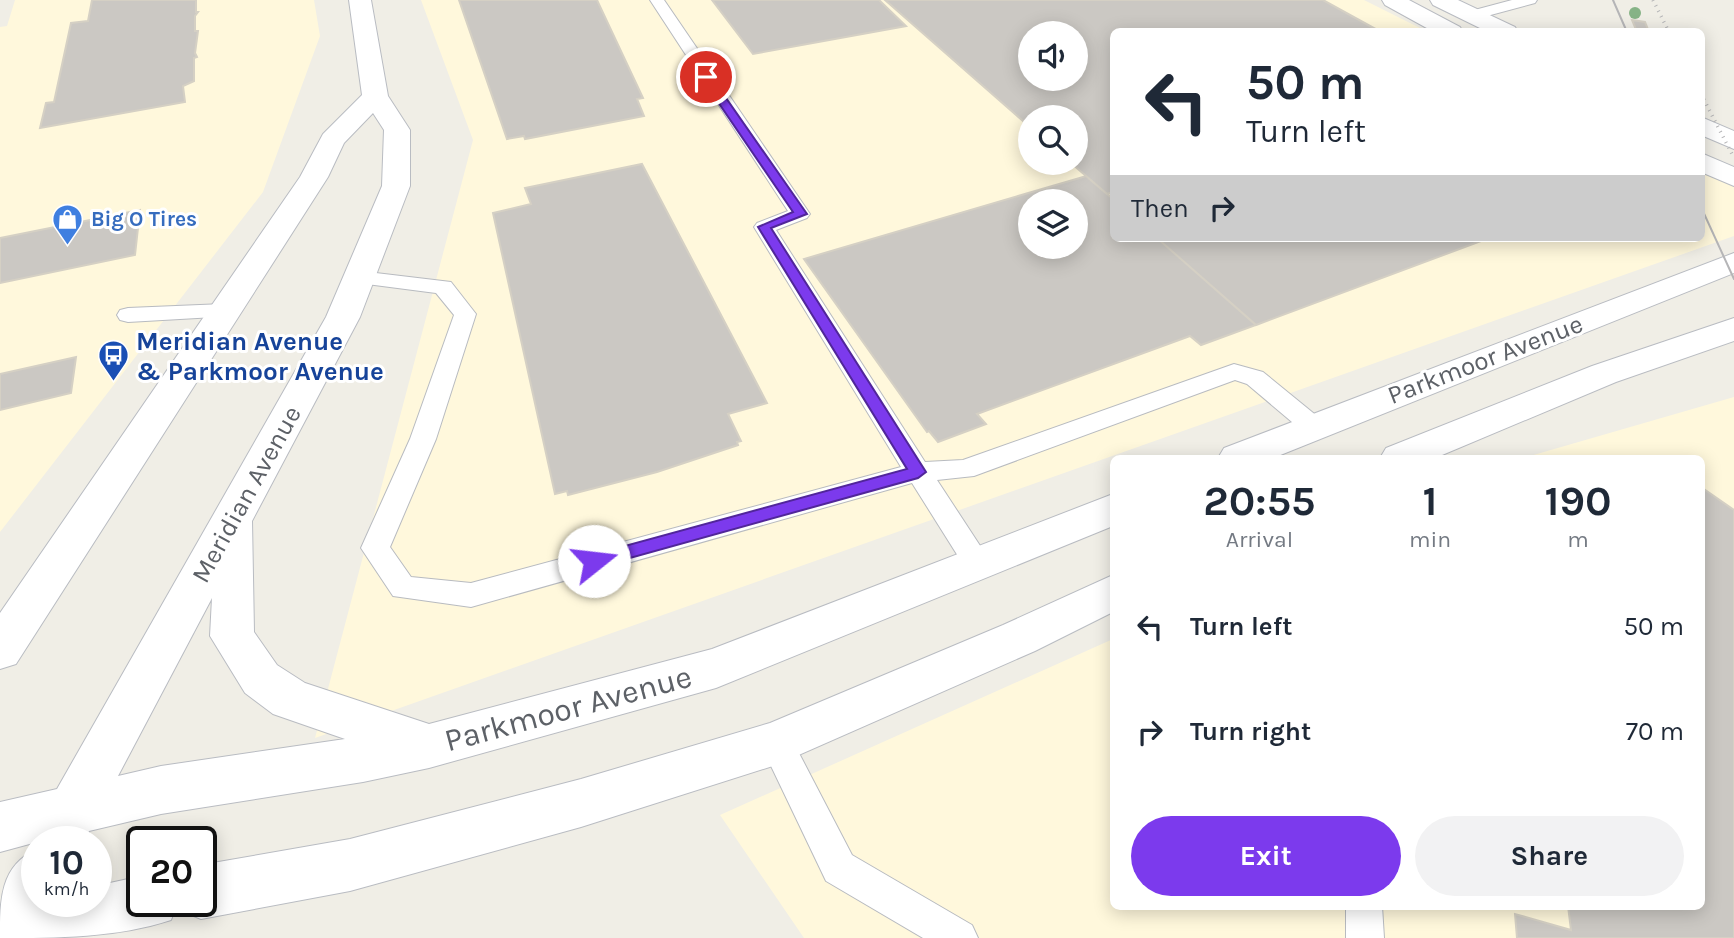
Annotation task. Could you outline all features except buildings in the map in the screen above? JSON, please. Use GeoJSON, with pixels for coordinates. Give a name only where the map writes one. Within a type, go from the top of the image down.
{"type":"FeatureCollection","features":[{"type":"Feature","properties":{"kind":"main road","name":"Meridian Avenue"},"geometry":{"type":"LineString","coordinates":[[64,826],[343,317],[396,186],[397,130],[375,96],[360,0]]}},
{"type":"Feature","properties":{"kind":"main road"},"geometry":{"type":"LineString","coordinates":[[1393,0],[1445,28]]}},
{"type":"Feature","properties":{"kind":"main road"},"geometry":{"type":"LineString","coordinates":[[1413,0],[1448,15],[1472,15]]}},
{"type":"Feature","properties":{"kind":"main road"},"geometry":{"type":"LineString","coordinates":[[1441,0],[1499,28]]}},
{"type":"Feature","properties":{"kind":"main road"},"geometry":{"type":"LineString","coordinates":[[0,650],[314,177],[332,140],[375,96]]}},
{"type":"Feature","properties":{"kind":"main road"},"geometry":{"type":"LineString","coordinates":[[1705,127],[1734,141]]}},
{"type":"Feature","properties":{"kind":"main road"},"geometry":{"type":"LineString","coordinates":[[1705,163],[1734,178]]}},
{"type":"Feature","properties":{"kind":"main road","name":"Parkmoor Avenue"},"geometry":{"type":"LineString","coordinates":[[1244,455],[1734,261]]}},
{"type":"Feature","properties":{"kind":"main road"},"geometry":{"type":"LineString","coordinates":[[1406,455],[1604,374],[1734,329]]}},
{"type":"Feature","properties":{"kind":"main road","name":"Parkmoor Avenue"},"geometry":{"type":"LineString","coordinates":[[64,826],[160,790],[363,759],[429,746],[716,668],[1110,510]]}},
{"type":"Feature","properties":{"kind":"main road"},"geometry":{"type":"LineString","coordinates":[[232,521],[232,636],[261,678],[290,699],[429,746]]}},
{"type":"Feature","properties":{"kind":"main road"},"geometry":{"type":"LineString","coordinates":[[0,601],[73,540]]}},
{"type":"Feature","properties":{"kind":"main road"},"geometry":{"type":"LineString","coordinates":[[217,889],[350,865],[581,803],[776,743],[1019,638],[1110,593]]}},
{"type":"Feature","properties":{"kind":"main road","name":"Parkmoor Avenue"},"geometry":{"type":"LineString","coordinates":[[0,827],[21,827]]}},
{"type":"Feature","properties":{"kind":"main road"},"geometry":{"type":"LineString","coordinates":[[2,934],[21,902]]}},
{"type":"Feature","properties":{"kind":"main road"},"geometry":{"type":"LineString","coordinates":[[2,934],[126,907]]}},
{"type":"Feature","properties":{"kind":"lane"},"geometry":{"type":"LineString","coordinates":[[657,0],[800,214],[764,227],[978,564]]}},
{"type":"Feature","properties":{"kind":"lane"},"geometry":{"type":"LineString","coordinates":[[1472,15],[1530,0]]}},
{"type":"Feature","properties":{"kind":"lane"},"geometry":{"type":"LineString","coordinates":[[359,277],[443,287],[466,314],[424,439],[375,548],[403,588],[471,595],[918,472],[965,469],[1234,372],[1255,377],[1314,427]]}},
{"type":"Feature","properties":{"kind":"lane"},"geometry":{"type":"LineString","coordinates":[[128,315],[224,311]]}},
{"type":"Feature","properties":{"kind":"lane"},"geometry":{"type":"LineString","coordinates":[[776,743],[839,868],[959,938]]}},
{"type":"Feature","properties":{"kind":"lane"},"geometry":{"type":"LineString","coordinates":[[1364,910],[1365,938]]}},
{"type":"Feature","properties":{"kind":"shaded area"},"geometry":{"type":"Polygon","coordinates":[[[15,0],[314,0],[320,36],[263,192],[0,532],[0,27],[7,26],[15,0]]]}},
{"type":"Feature","properties":{"kind":"shaded area"},"geometry":{"type":"Polygon","coordinates":[[[421,0],[1364,0],[1420,28],[1110,28],[1110,242],[1705,242],[1705,172],[1734,187],[1734,236],[315,738],[473,140],[421,0]]]}},
{"type":"Feature","properties":{"kind":"shaded area"},"geometry":{"type":"Polygon","coordinates":[[[1734,397],[1734,938],[804,938],[720,815],[1110,640],[1110,910],[1705,910],[1705,455],[1533,455],[1734,397]]]}},
{"type":"Feature","properties":{"kind":"tram line"},"geometry":{"type":"LineString","coordinates":[[1613,0],[1625,28]]}},
{"type":"Feature","properties":{"kind":"tram line"},"geometry":{"type":"LineString","coordinates":[[1705,216],[1734,279]]}},
{"type":"Feature","properties":{"kind":"railway"},"geometry":{"type":"LineString","coordinates":[[1653,0],[1667,28]]}},
{"type":"Feature","properties":{"kind":"railway"},"geometry":{"type":"LineString","coordinates":[[1705,102],[1734,158]]}},
{"type":"Feature","properties":{"kind":"place","name":"Big O Tires"},"geometry":{"type":"Point","coordinates":[68,246]}},
{"type":"Feature","properties":{"kind":"place","name":"Meridian Avenue & Parkmoor Avenue"},"geometry":{"type":"Point","coordinates":[113,383]}},
{"type":"Feature","properties":{"kind":"route"},"geometry":{"type":"LineString","coordinates":[[594,561],[918,472],[764,227],[800,214],[706,77]]}}]}
